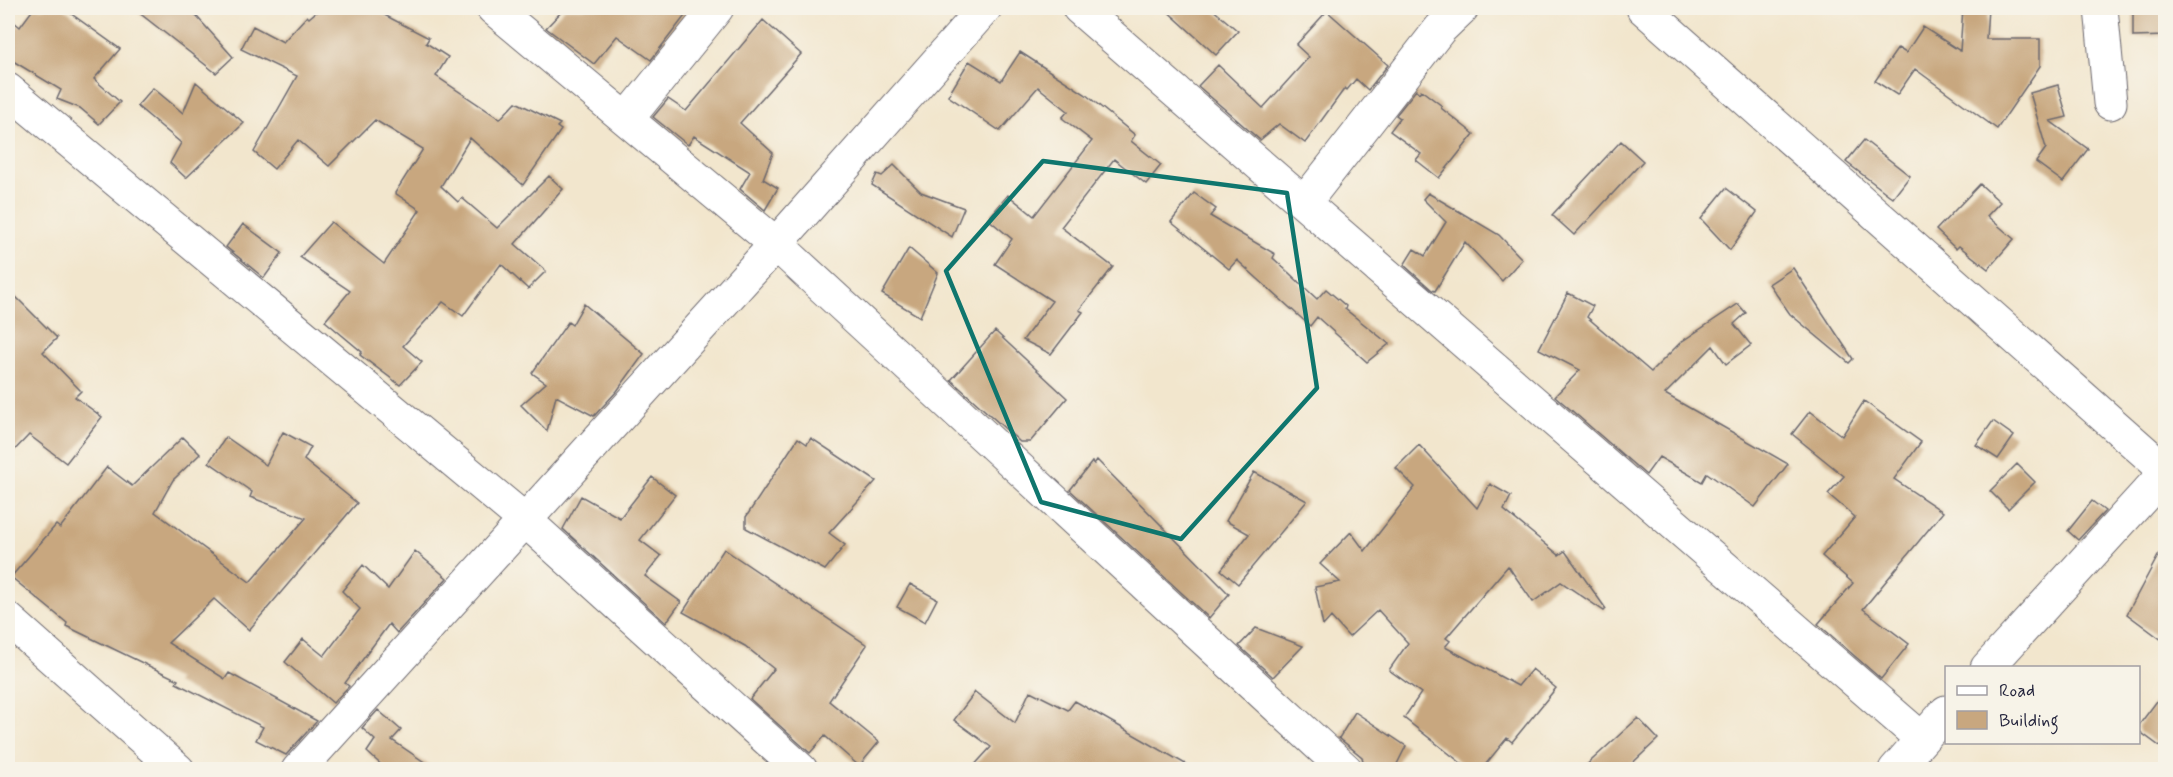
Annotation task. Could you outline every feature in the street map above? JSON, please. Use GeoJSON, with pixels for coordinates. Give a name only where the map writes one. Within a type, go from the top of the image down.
{"type":"FeatureCollection","features":[{"type":"Feature","properties":{"kind":"street"},"geometry":{"type":"LineString","coordinates":[[493,8],[776,244],[1346,770]]}},
{"type":"Feature","properties":{"kind":"street"},"geometry":{"type":"LineString","coordinates":[[627,119],[717,8]]}},
{"type":"Feature","properties":{"kind":"street"},"geometry":{"type":"LineString","coordinates":[[298,770],[776,244],[985,8]]}},
{"type":"Feature","properties":{"kind":"street"},"geometry":{"type":"LineString","coordinates":[[1079,8],[1922,739]]}},
{"type":"Feature","properties":{"kind":"street"},"geometry":{"type":"LineString","coordinates":[[1304,202],[1440,29],[1462,8]]}},
{"type":"Feature","properties":{"kind":"street"},"geometry":{"type":"LineString","coordinates":[[1643,8],[2166,471],[1989,666]]}},
{"type":"Feature","properties":{"kind":"street"},"geometry":{"type":"LineString","coordinates":[[2101,8],[2110,103]]}},
{"type":"Feature","properties":{"kind":"street"},"geometry":{"type":"LineString","coordinates":[[8,90],[526,520],[801,770]]}},
{"type":"Feature","properties":{"kind":"street"},"geometry":{"type":"LineString","coordinates":[[8,619],[178,770]]}},
{"type":"Feature","properties":{"kind":"street"},"geometry":{"type":"LineString","coordinates":[[1895,770],[1945,714]]}},
{"type":"Feature","properties":{"kind":"highlighted area"},"geometry":{"type":"Polygon","coordinates":[[[1043,161],[1287,193],[1317,388],[1181,539],[1041,502],[946,271],[1043,161]]]}},
{"type":"Feature","properties":{"kind":"building"},"geometry":{"type":"Polygon","coordinates":[[[34,8],[63,8],[120,49],[94,79],[120,102],[99,124],[80,108],[57,99],[61,90],[8,58],[8,17],[20,27],[34,8]]]}},
{"type":"Feature","properties":{"kind":"building"},"geometry":{"type":"Polygon","coordinates":[[[133,8],[189,8],[233,57],[216,73],[133,8]]]}},
{"type":"Feature","properties":{"kind":"building"},"geometry":{"type":"Polygon","coordinates":[[[321,8],[371,8],[429,38],[426,43],[448,57],[436,76],[500,119],[516,102],[560,124],[557,127],[561,130],[523,185],[470,138],[441,186],[458,202],[462,198],[497,228],[549,176],[563,189],[515,244],[546,271],[528,289],[501,264],[463,316],[443,302],[403,346],[422,362],[400,385],[360,355],[362,352],[325,321],[350,291],[300,257],[331,222],[384,264],[420,210],[395,193],[423,149],[375,120],[329,166],[298,140],[274,169],[254,152],[297,76],[241,49],[253,26],[283,42],[307,16],[309,18],[321,8]]]}},
{"type":"Feature","properties":{"kind":"building"},"geometry":{"type":"Polygon","coordinates":[[[565,8],[691,8],[651,60],[617,36],[594,64],[546,28],[565,8]]]}},
{"type":"Feature","properties":{"kind":"building"},"geometry":{"type":"Polygon","coordinates":[[[1164,8],[1211,8],[1238,31],[1216,55],[1164,8]]]}},
{"type":"Feature","properties":{"kind":"building"},"geometry":{"type":"Polygon","coordinates":[[[1963,8],[1988,8],[1986,39],[2040,39],[2040,66],[1997,129],[1915,69],[1897,95],[1875,81],[1898,48],[1906,53],[1923,27],[1960,51],[1963,8]]]}},
{"type":"Feature","properties":{"kind":"building"},"geometry":{"type":"Polygon","coordinates":[[[1327,11],[1388,65],[1368,90],[1356,79],[1347,90],[1345,88],[1305,143],[1279,124],[1260,140],[1198,86],[1218,65],[1263,108],[1309,57],[1296,45],[1327,11]]]}},
{"type":"Feature","properties":{"kind":"building"},"geometry":{"type":"Polygon","coordinates":[[[2133,12],[2166,12],[2166,36],[2133,37],[2133,12]]]}},
{"type":"Feature","properties":{"kind":"building"},"geometry":{"type":"Polygon","coordinates":[[[763,20],[801,54],[740,123],[773,153],[763,179],[778,188],[765,210],[740,189],[750,172],[694,136],[688,145],[653,117],[668,99],[686,111],[763,20]]]}},
{"type":"Feature","properties":{"kind":"building"},"geometry":{"type":"Polygon","coordinates":[[[1020,52],[1085,94],[1135,135],[1131,141],[1161,165],[1146,184],[1114,159],[1061,227],[1113,267],[1079,310],[1083,312],[1051,354],[1023,340],[1052,301],[995,264],[1012,239],[988,219],[1008,195],[1034,216],[1092,141],[1062,118],[1068,111],[1038,87],[1000,131],[948,96],[969,61],[1001,81],[1020,52]]]}},
{"type":"Feature","properties":{"kind":"building"},"geometry":{"type":"Polygon","coordinates":[[[196,82],[244,123],[186,178],[170,163],[181,143],[137,106],[153,88],[183,113],[196,82]]]}},
{"type":"Feature","properties":{"kind":"building"},"geometry":{"type":"Polygon","coordinates":[[[2058,85],[2067,117],[2050,121],[2088,149],[2063,182],[2036,162],[2046,148],[2030,93],[2058,85]]]}},
{"type":"Feature","properties":{"kind":"building"},"geometry":{"type":"Polygon","coordinates":[[[1416,90],[1419,93],[1421,90],[1474,134],[1439,178],[1416,160],[1421,154],[1390,131],[1400,118],[1396,115],[1416,90]]]}},
{"type":"Feature","properties":{"kind":"building"},"geometry":{"type":"Polygon","coordinates":[[[1864,140],[1910,176],[1893,198],[1846,162],[1864,140]]]}},
{"type":"Feature","properties":{"kind":"building"},"geometry":{"type":"Polygon","coordinates":[[[1621,141],[1643,161],[1574,235],[1552,215],[1621,141]]]}},
{"type":"Feature","properties":{"kind":"building"},"geometry":{"type":"Polygon","coordinates":[[[894,165],[921,192],[964,208],[952,237],[872,185],[877,174],[882,176],[894,165]]]}},
{"type":"Feature","properties":{"kind":"building"},"geometry":{"type":"Polygon","coordinates":[[[1980,184],[2000,202],[1987,216],[2014,239],[1988,269],[1959,246],[1956,249],[1936,230],[1980,184]]]}},
{"type":"Feature","properties":{"kind":"building"},"geometry":{"type":"Polygon","coordinates":[[[1726,188],[1757,212],[1730,250],[1701,219],[1726,188]]]}},
{"type":"Feature","properties":{"kind":"building"},"geometry":{"type":"Polygon","coordinates":[[[1194,193],[1216,209],[1210,216],[1275,254],[1273,258],[1317,299],[1326,289],[1346,306],[1345,309],[1389,344],[1367,362],[1317,317],[1310,326],[1237,260],[1229,269],[1171,222],[1194,193]]]}},
{"type":"Feature","properties":{"kind":"building"},"geometry":{"type":"Polygon","coordinates":[[[1428,193],[1499,235],[1522,259],[1502,281],[1465,242],[1435,291],[1404,265],[1414,249],[1425,256],[1446,222],[1423,199],[1428,193]]]}},
{"type":"Feature","properties":{"kind":"building"},"geometry":{"type":"Polygon","coordinates":[[[243,224],[282,253],[264,278],[226,247],[243,224]]]}},
{"type":"Feature","properties":{"kind":"building"},"geometry":{"type":"Polygon","coordinates":[[[909,248],[938,273],[920,317],[882,294],[909,248]]]}},
{"type":"Feature","properties":{"kind":"building"},"geometry":{"type":"Polygon","coordinates":[[[1793,268],[1853,359],[1849,363],[1790,314],[1769,284],[1793,268]]]}},
{"type":"Feature","properties":{"kind":"building"},"geometry":{"type":"Polygon","coordinates":[[[8,289],[57,338],[43,352],[81,391],[75,397],[102,417],[66,463],[29,435],[8,457],[8,289]]]}},
{"type":"Feature","properties":{"kind":"building"},"geometry":{"type":"Polygon","coordinates":[[[1568,293],[1593,306],[1587,317],[1651,372],[1681,342],[1738,304],[1746,313],[1734,324],[1751,345],[1726,364],[1713,346],[1665,394],[1788,464],[1755,507],[1707,473],[1702,482],[1659,457],[1646,475],[1555,396],[1580,370],[1539,349],[1568,293]]]}},
{"type":"Feature","properties":{"kind":"building"},"geometry":{"type":"Polygon","coordinates":[[[584,304],[644,354],[617,391],[594,416],[556,396],[547,431],[521,405],[546,383],[532,373],[568,322],[572,325],[584,304]]]}},
{"type":"Feature","properties":{"kind":"building"},"geometry":{"type":"Polygon","coordinates":[[[995,331],[1067,398],[1030,442],[1020,442],[951,380],[995,331]]]}},
{"type":"Feature","properties":{"kind":"building"},"geometry":{"type":"Polygon","coordinates":[[[1864,401],[1921,442],[1894,479],[1943,512],[1863,609],[1909,644],[1881,679],[1818,624],[1853,583],[1822,556],[1855,517],[1828,494],[1844,476],[1792,434],[1810,411],[1842,436],[1864,401]]]}},
{"type":"Feature","properties":{"kind":"building"},"geometry":{"type":"Polygon","coordinates":[[[1993,421],[2014,436],[1998,459],[1976,445],[1993,421]]]}},
{"type":"Feature","properties":{"kind":"building"},"geometry":{"type":"Polygon","coordinates":[[[283,432],[311,447],[304,460],[357,503],[249,630],[214,599],[168,643],[225,679],[229,673],[317,721],[286,755],[256,740],[263,727],[176,683],[178,680],[66,626],[67,623],[11,577],[56,525],[60,528],[107,467],[132,486],[183,437],[200,454],[173,480],[155,512],[250,582],[306,518],[250,497],[252,492],[209,462],[226,437],[266,465],[283,432]]]}},
{"type":"Feature","properties":{"kind":"building"},"geometry":{"type":"Polygon","coordinates":[[[798,438],[807,444],[811,438],[876,481],[829,533],[845,545],[825,570],[746,528],[746,517],[798,438]]]}},
{"type":"Feature","properties":{"kind":"building"},"geometry":{"type":"Polygon","coordinates":[[[1419,445],[1477,508],[1490,484],[1511,496],[1504,510],[1559,555],[1565,551],[1606,609],[1604,611],[1561,582],[1533,602],[1508,566],[1446,638],[1450,641],[1445,647],[1518,686],[1532,669],[1556,688],[1512,742],[1507,738],[1481,770],[1470,770],[1404,718],[1421,693],[1389,670],[1408,643],[1378,610],[1349,637],[1331,617],[1323,626],[1315,587],[1340,582],[1320,564],[1351,532],[1365,551],[1415,487],[1396,468],[1419,445]]]}},
{"type":"Feature","properties":{"kind":"building"},"geometry":{"type":"Polygon","coordinates":[[[1097,460],[1229,594],[1209,618],[1070,490],[1092,462],[1094,464],[1097,460]]]}},
{"type":"Feature","properties":{"kind":"building"},"geometry":{"type":"Polygon","coordinates":[[[2017,464],[2035,482],[2008,509],[1990,491],[2017,464]]]}},
{"type":"Feature","properties":{"kind":"building"},"geometry":{"type":"Polygon","coordinates":[[[1254,472],[1307,501],[1238,584],[1221,570],[1249,534],[1226,521],[1254,472]]]}},
{"type":"Feature","properties":{"kind":"building"},"geometry":{"type":"Polygon","coordinates":[[[652,477],[675,495],[640,540],[661,556],[645,576],[681,602],[666,623],[563,529],[581,496],[620,518],[652,477]]]}},
{"type":"Feature","properties":{"kind":"building"},"geometry":{"type":"Polygon","coordinates":[[[2092,501],[2105,511],[2078,540],[2068,531],[2092,501]]]}},
{"type":"Feature","properties":{"kind":"building"},"geometry":{"type":"Polygon","coordinates":[[[2166,541],[2166,643],[2127,614],[2166,541]]]}},
{"type":"Feature","properties":{"kind":"building"},"geometry":{"type":"Polygon","coordinates":[[[724,549],[867,645],[829,701],[879,742],[859,766],[825,736],[810,753],[750,699],[774,669],[745,646],[683,612],[724,549]]]}},
{"type":"Feature","properties":{"kind":"building"},"geometry":{"type":"Polygon","coordinates":[[[415,551],[447,578],[397,633],[389,624],[345,683],[349,686],[333,703],[285,662],[303,639],[324,656],[360,609],[342,591],[363,565],[388,589],[415,551]]]}},
{"type":"Feature","properties":{"kind":"building"},"geometry":{"type":"Polygon","coordinates":[[[910,584],[937,599],[925,622],[897,607],[910,584]]]}},
{"type":"Feature","properties":{"kind":"building"},"geometry":{"type":"Polygon","coordinates":[[[1256,628],[1303,646],[1273,677],[1239,646],[1256,628]]]}},
{"type":"Feature","properties":{"kind":"building"},"geometry":{"type":"Polygon","coordinates":[[[2166,689],[2166,751],[2140,732],[2140,724],[2166,689]]]}},
{"type":"Feature","properties":{"kind":"building"},"geometry":{"type":"Polygon","coordinates":[[[1030,691],[1068,710],[1075,701],[1196,770],[970,770],[991,747],[954,720],[975,692],[1015,723],[1030,691]]]}},
{"type":"Feature","properties":{"kind":"building"},"geometry":{"type":"Polygon","coordinates":[[[378,710],[401,730],[392,740],[436,770],[387,770],[367,752],[375,740],[362,728],[378,710]]]}},
{"type":"Feature","properties":{"kind":"building"},"geometry":{"type":"Polygon","coordinates":[[[1355,712],[1406,746],[1394,770],[1374,770],[1364,765],[1362,757],[1339,738],[1355,712]]]}},
{"type":"Feature","properties":{"kind":"building"},"geometry":{"type":"Polygon","coordinates":[[[1638,718],[1658,739],[1625,770],[1581,770],[1638,718]]]}}]}
